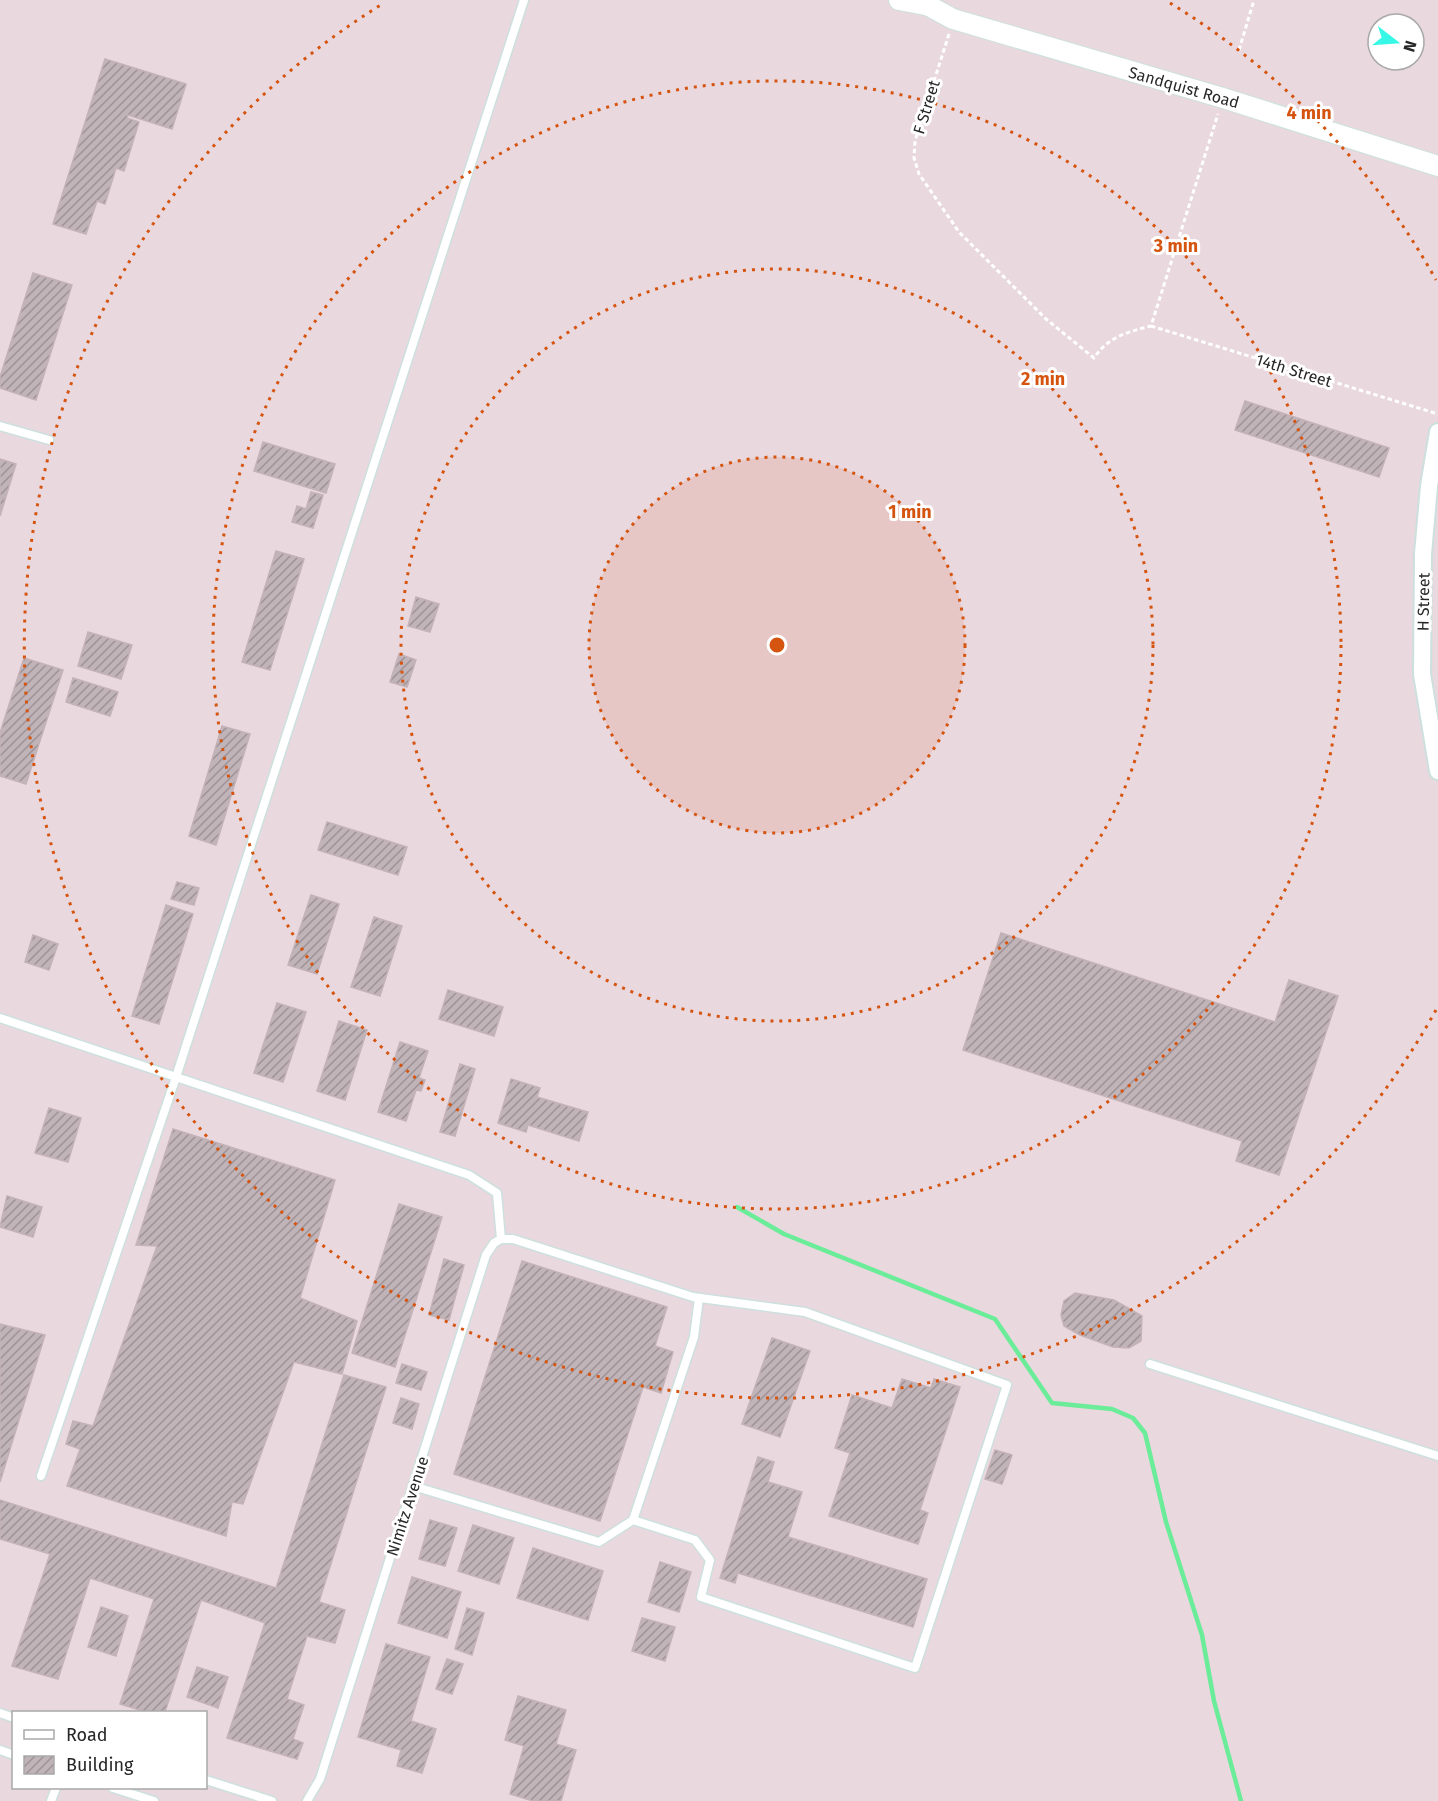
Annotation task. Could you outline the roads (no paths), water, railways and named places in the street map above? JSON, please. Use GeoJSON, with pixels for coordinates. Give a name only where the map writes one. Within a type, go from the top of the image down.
{"type":"FeatureCollection","features":[{"type":"Feature","properties":{"kind":"street","name":"Sandquist Road"},"geometry":{"type":"LineString","coordinates":[[899,0],[927,2],[953,19],[1223,98],[1438,166]]}},
{"type":"Feature","properties":{"kind":"street","name":"H Street"},"geometry":{"type":"LineString","coordinates":[[1438,432],[1429,486],[1423,554],[1422,674],[1438,766]]}},
{"type":"Feature","properties":{"kind":"lane"},"geometry":{"type":"LineString","coordinates":[[41,1476],[176,1077],[524,0]]}},
{"type":"Feature","properties":{"kind":"lane"},"geometry":{"type":"LineString","coordinates":[[0,426],[49,440]]}},
{"type":"Feature","properties":{"kind":"lane"},"geometry":{"type":"LineString","coordinates":[[0,1018],[469,1175],[497,1193],[501,1239],[513,1239],[699,1298],[805,1312],[1007,1385],[915,1668],[701,1597],[710,1560],[695,1540],[633,1520]]}},
{"type":"Feature","properties":{"kind":"lane","name":"Nimitz Avenue"},"geometry":{"type":"LineString","coordinates":[[307,1801],[320,1779],[486,1255],[494,1243],[501,1239]]}},
{"type":"Feature","properties":{"kind":"lane"},"geometry":{"type":"LineString","coordinates":[[413,1486],[599,1542],[633,1520],[694,1337],[699,1298]]}},
{"type":"Feature","properties":{"kind":"lane"},"geometry":{"type":"LineString","coordinates":[[1150,1364],[1438,1456]]}},
{"type":"Feature","properties":{"kind":"lane"},"geometry":{"type":"LineString","coordinates":[[207,1780],[272,1801]]}},
{"type":"Feature","properties":{"kind":"lane"},"geometry":{"type":"LineString","coordinates":[[116,1789],[154,1801]]}},
{"type":"Feature","properties":{"kind":"waterway"},"geometry":{"type":"LineString","coordinates":[[737,1207],[784,1234],[995,1319],[1052,1403],[1112,1409],[1133,1418],[1145,1433],[1166,1522],[1202,1635],[1214,1701],[1241,1801]]}}]}
